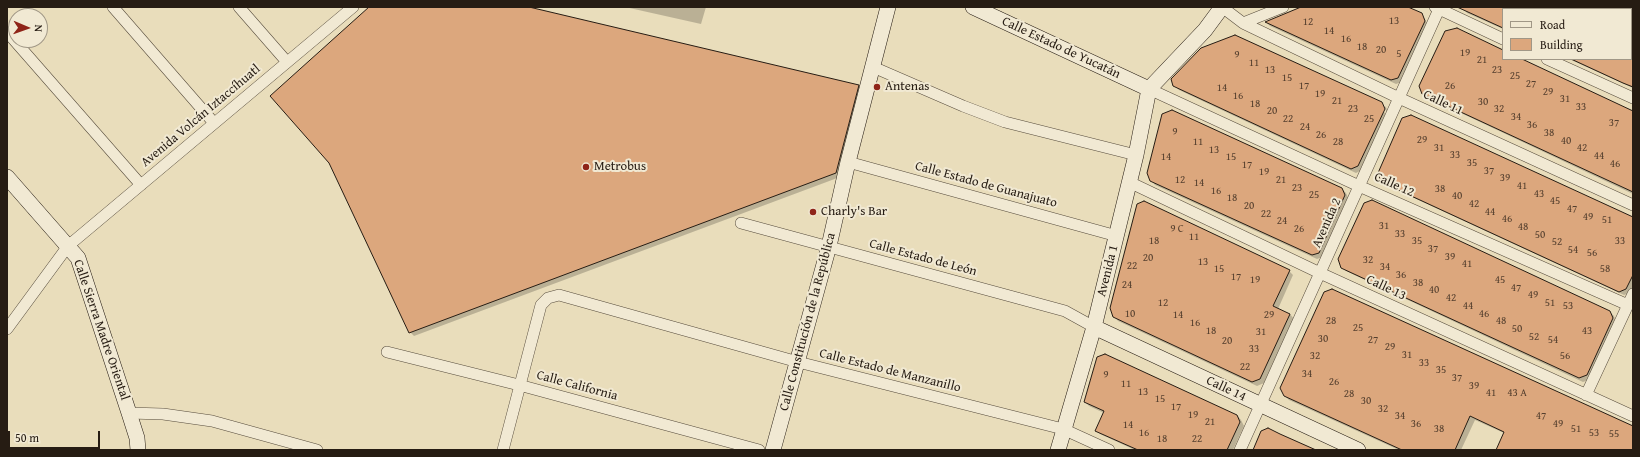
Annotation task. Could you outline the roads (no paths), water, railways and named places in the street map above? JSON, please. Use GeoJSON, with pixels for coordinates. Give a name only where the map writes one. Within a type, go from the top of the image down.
{"type":"FeatureCollection","features":[{"type":"Feature","properties":{"kind":"street"},"geometry":{"type":"LineString","coordinates":[[113,7],[214,123]]}},
{"type":"Feature","properties":{"kind":"street"},"geometry":{"type":"LineString","coordinates":[[240,7],[287,62]]}},
{"type":"Feature","properties":{"kind":"street","name":"Avenida Volcán Iztaccíhuatl"},"geometry":{"type":"LineString","coordinates":[[7,329],[68,246],[353,7]]}},
{"type":"Feature","properties":{"kind":"street","name":"Calle Constitución de la República"},"geometry":{"type":"LineString","coordinates":[[773,450],[829,246],[848,162],[888,7]]}},
{"type":"Feature","properties":{"kind":"street","name":"Calle Estado de Yucatán"},"geometry":{"type":"LineString","coordinates":[[974,7],[1149,89]]}},
{"type":"Feature","properties":{"kind":"street"},"geometry":{"type":"LineString","coordinates":[[1149,89],[1205,30],[1222,7],[1243,23],[1283,7]]}},
{"type":"Feature","properties":{"kind":"street"},"geometry":{"type":"LineString","coordinates":[[1438,8],[1502,39]]}},
{"type":"Feature","properties":{"kind":"street","name":"Avenida 2"},"geometry":{"type":"LineString","coordinates":[[1240,450],[1360,186],[1438,8]]}},
{"type":"Feature","properties":{"kind":"street","name":"Calle 11"},"geometry":{"type":"LineString","coordinates":[[1243,23],[1399,98],[1633,205]]}},
{"type":"Feature","properties":{"kind":"street"},"geometry":{"type":"LineString","coordinates":[[7,32],[141,185]]}},
{"type":"Feature","properties":{"kind":"street"},"geometry":{"type":"LineString","coordinates":[[1549,60],[1633,98]]}},
{"type":"Feature","properties":{"kind":"street"},"geometry":{"type":"LineString","coordinates":[[872,67],[963,106],[1005,122],[1136,155]]}},
{"type":"Feature","properties":{"kind":"street","name":"Avenida 1"},"geometry":{"type":"LineString","coordinates":[[1058,450],[1094,327],[1117,236],[1128,182],[1136,155],[1149,89]]}},
{"type":"Feature","properties":{"kind":"street","name":"Calle 12"},"geometry":{"type":"LineString","coordinates":[[1149,89],[1360,186],[1628,305]]}},
{"type":"Feature","properties":{"kind":"street","name":"Calle Estado de Guanajuato"},"geometry":{"type":"LineString","coordinates":[[848,162],[1117,236]]}},
{"type":"Feature","properties":{"kind":"street","name":"Calle Sierra Madre Oriental"},"geometry":{"type":"LineString","coordinates":[[7,177],[56,235],[78,258],[137,438],[138,450]]}},
{"type":"Feature","properties":{"kind":"street","name":"Calle 13"},"geometry":{"type":"LineString","coordinates":[[1128,182],[1320,273],[1633,416]]}},
{"type":"Feature","properties":{"kind":"street","name":"Calle Estado de León"},"geometry":{"type":"LineString","coordinates":[[741,223],[1065,311],[1094,327]]}},
{"type":"Feature","properties":{"kind":"street"},"geometry":{"type":"LineString","coordinates":[[1586,395],[1633,294]]}},
{"type":"Feature","properties":{"kind":"street","name":"Calle Estado de Manzanillo"},"geometry":{"type":"LineString","coordinates":[[520,385],[541,306],[548,298],[560,296],[798,362],[1063,429],[1109,450]]}},
{"type":"Feature","properties":{"kind":"street","name":"Calle 14"},"geometry":{"type":"LineString","coordinates":[[1094,327],[1358,450]]}},
{"type":"Feature","properties":{"kind":"street","name":"Calle California"},"geometry":{"type":"LineString","coordinates":[[387,352],[520,385],[759,450]]}},
{"type":"Feature","properties":{"kind":"street"},"geometry":{"type":"LineString","coordinates":[[503,450],[520,385]]}},
{"type":"Feature","properties":{"kind":"street"},"geometry":{"type":"LineString","coordinates":[[129,413],[163,414],[212,421],[317,450]]}},
{"type":"Feature","properties":{"kind":"place","name":"Antenas"},"geometry":{"type":"Point","coordinates":[877,87]}},
{"type":"Feature","properties":{"kind":"place","name":"Metrobus"},"geometry":{"type":"Point","coordinates":[586,167]}},
{"type":"Feature","properties":{"kind":"place","name":"Charly's Bar"},"geometry":{"type":"Point","coordinates":[813,212]}}]}
